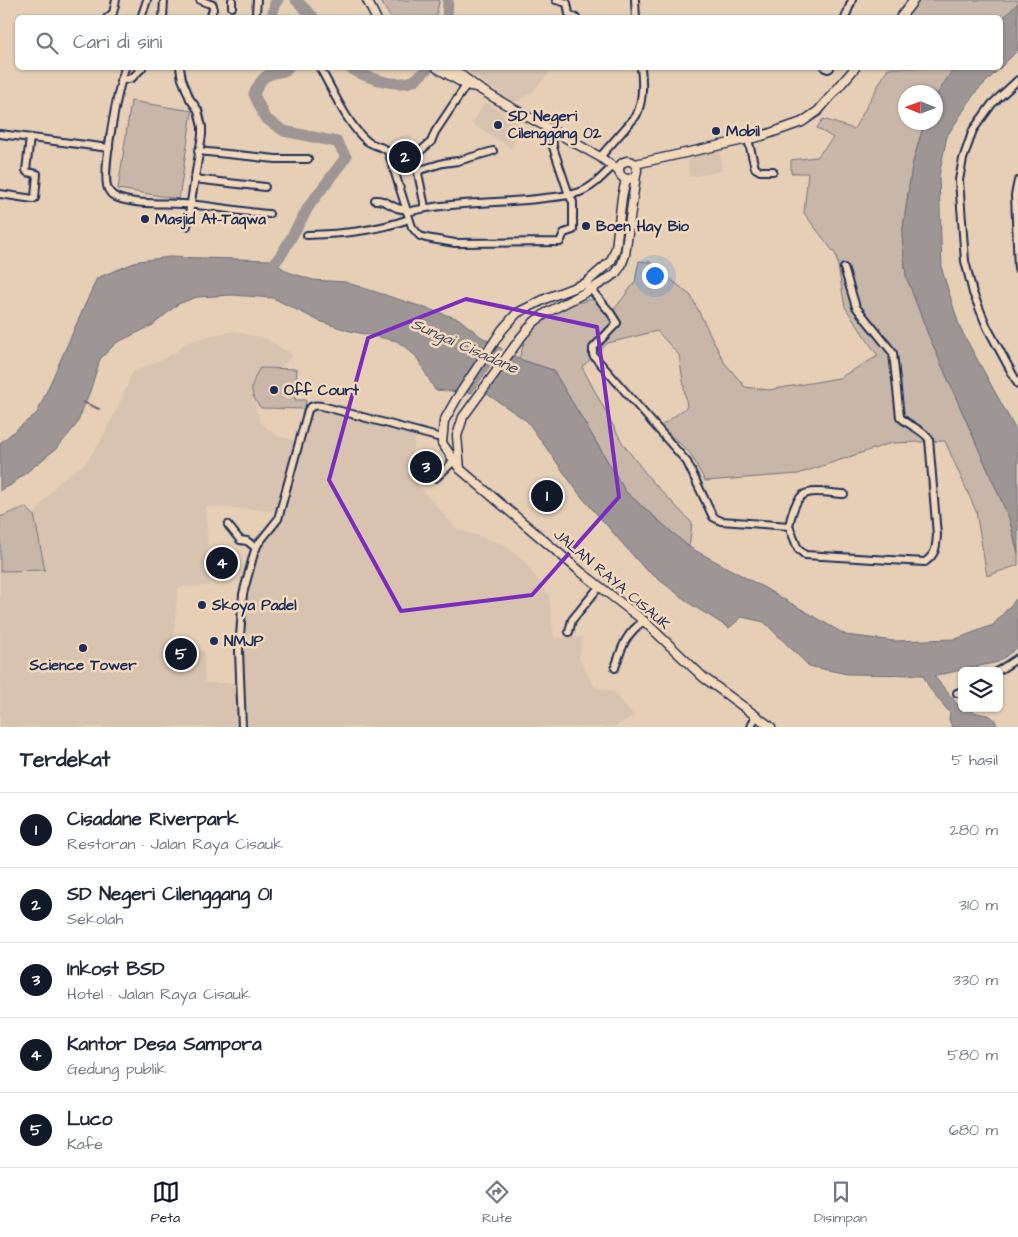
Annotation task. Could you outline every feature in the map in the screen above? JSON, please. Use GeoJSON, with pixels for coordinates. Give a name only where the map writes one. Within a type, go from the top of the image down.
{"type":"FeatureCollection","features":[{"type":"Feature","properties":{"kind":"main road"},"geometry":{"type":"LineString","coordinates":[[367,0],[374,15]]}},
{"type":"Feature","properties":{"kind":"main road"},"geometry":{"type":"LineString","coordinates":[[902,15],[914,0]]}},
{"type":"Feature","properties":{"kind":"main road"},"geometry":{"type":"LineString","coordinates":[[441,70],[478,88],[552,132],[600,156],[626,179],[631,179],[636,169],[659,159],[748,139],[784,129],[808,118],[824,104],[853,70]]}},
{"type":"Feature","properties":{"kind":"main road"},"geometry":{"type":"LineString","coordinates":[[454,70],[468,83]]}},
{"type":"Feature","properties":{"kind":"main road"},"geometry":{"type":"LineString","coordinates":[[613,166],[628,160],[636,169]]}},
{"type":"Feature","properties":{"kind":"main road","name":"JALAN RAYA CISAUK"},"geometry":{"type":"LineString","coordinates":[[636,169],[622,266],[615,274],[588,286],[528,307],[517,314],[502,330],[457,398],[444,421],[441,438],[444,447],[456,459],[460,469],[644,621],[703,677],[771,727]]}},
{"type":"Feature","properties":{"kind":"main road","name":"JALAN RAYA CISAUK"},"geometry":{"type":"LineString","coordinates":[[456,459],[457,436],[460,425],[474,401],[522,336],[534,322],[588,286],[611,261],[616,248],[622,196],[626,179]]}},
{"type":"Feature","properties":{"kind":"street"},"geometry":{"type":"LineString","coordinates":[[111,15],[113,13],[116,0]]}},
{"type":"Feature","properties":{"kind":"street"},"geometry":{"type":"LineString","coordinates":[[143,15],[147,0]]}},
{"type":"Feature","properties":{"kind":"street"},"geometry":{"type":"LineString","coordinates":[[163,15],[164,0]]}},
{"type":"Feature","properties":{"kind":"street"},"geometry":{"type":"LineString","coordinates":[[200,0],[213,5],[211,15]]}},
{"type":"Feature","properties":{"kind":"street"},"geometry":{"type":"LineString","coordinates":[[256,12],[257,0]]}},
{"type":"Feature","properties":{"kind":"street"},"geometry":{"type":"LineString","coordinates":[[556,0],[567,3],[570,15]]}},
{"type":"Feature","properties":{"kind":"street"},"geometry":{"type":"LineString","coordinates":[[635,0],[636,15]]}},
{"type":"Feature","properties":{"kind":"street"},"geometry":{"type":"LineString","coordinates":[[846,15],[852,0]]}},
{"type":"Feature","properties":{"kind":"street"},"geometry":{"type":"LineString","coordinates":[[124,70],[120,81],[105,183],[116,198],[157,205],[191,205],[269,214]]}},
{"type":"Feature","properties":{"kind":"street"},"geometry":{"type":"LineString","coordinates":[[120,81],[132,78],[140,70]]}},
{"type":"Feature","properties":{"kind":"street"},"geometry":{"type":"LineString","coordinates":[[181,70],[190,99],[198,110],[202,127],[191,205],[186,226]]}},
{"type":"Feature","properties":{"kind":"street"},"geometry":{"type":"LineString","coordinates":[[321,70],[358,133],[374,146],[385,148],[388,151],[412,227],[420,236],[438,241],[455,243],[559,242],[564,233],[574,230],[574,207],[553,147],[552,132]]}},
{"type":"Feature","properties":{"kind":"street"},"geometry":{"type":"LineString","coordinates":[[600,156],[636,116],[639,108],[641,70]]}},
{"type":"Feature","properties":{"kind":"street"},"geometry":{"type":"LineString","coordinates":[[1018,80],[992,104],[973,130],[963,159],[959,180],[965,261],[973,293],[987,327],[1018,384]]}},
{"type":"Feature","properties":{"kind":"street"},"geometry":{"type":"LineString","coordinates":[[418,153],[431,142],[435,132],[468,83]]}},
{"type":"Feature","properties":{"kind":"street"},"geometry":{"type":"LineString","coordinates":[[0,134],[109,148]]}},
{"type":"Feature","properties":{"kind":"street"},"geometry":{"type":"LineString","coordinates":[[0,194],[36,198],[37,174],[27,172],[26,170],[30,138]]}},
{"type":"Feature","properties":{"kind":"street"},"geometry":{"type":"LineString","coordinates":[[748,139],[755,168],[760,171],[773,171]]}},
{"type":"Feature","properties":{"kind":"street"},"geometry":{"type":"LineString","coordinates":[[198,150],[276,159],[308,159]]}},
{"type":"Feature","properties":{"kind":"street"},"geometry":{"type":"LineString","coordinates":[[425,207],[418,173],[420,170],[493,151]]}},
{"type":"Feature","properties":{"kind":"street"},"geometry":{"type":"LineString","coordinates":[[307,235],[346,234],[392,225],[407,213],[425,207],[569,195],[593,185],[613,166]]}},
{"type":"Feature","properties":{"kind":"street"},"geometry":{"type":"LineString","coordinates":[[194,179],[265,187]]}},
{"type":"Feature","properties":{"kind":"street"},"geometry":{"type":"LineString","coordinates":[[1018,181],[1015,195],[1018,269]]}},
{"type":"Feature","properties":{"kind":"street"},"geometry":{"type":"LineString","coordinates":[[375,200],[383,200],[407,213]]}},
{"type":"Feature","properties":{"kind":"street"},"geometry":{"type":"LineString","coordinates":[[844,268],[856,307],[893,353],[900,417],[926,434],[929,439],[938,535],[933,557],[925,562],[805,554],[798,549],[789,526],[791,514],[801,496],[808,492],[844,494]]}},
{"type":"Feature","properties":{"kind":"street"},"geometry":{"type":"LineString","coordinates":[[588,286],[617,323],[594,348],[593,355],[687,462],[713,517],[721,521],[789,526]]}},
{"type":"Feature","properties":{"kind":"street"},"geometry":{"type":"LineString","coordinates":[[242,727],[239,651],[241,609],[247,576],[256,548],[278,519],[308,410],[316,405],[331,408],[441,438]]}},
{"type":"Feature","properties":{"kind":"street"},"geometry":{"type":"LineString","coordinates":[[436,478],[456,459]]}},
{"type":"Feature","properties":{"kind":"street"},"geometry":{"type":"LineString","coordinates":[[228,525],[240,540],[247,541],[256,548]]}},
{"type":"Feature","properties":{"kind":"street"},"geometry":{"type":"LineString","coordinates":[[569,632],[572,620],[600,586]]}},
{"type":"Feature","properties":{"kind":"street"},"geometry":{"type":"LineString","coordinates":[[614,668],[625,639],[634,628],[644,621]]}},
{"type":"Feature","properties":{"kind":"street"},"geometry":{"type":"LineString","coordinates":[[1003,668],[1018,658]]}},
{"type":"Feature","properties":{"kind":"street"},"geometry":{"type":"LineString","coordinates":[[751,727],[756,716]]}},
{"type":"Feature","properties":{"kind":"highlighted area"},"geometry":{"type":"Polygon","coordinates":[[[466,299],[597,327],[619,497],[532,595],[401,611],[329,480],[368,338],[466,299]]]}},
{"type":"Feature","properties":{"kind":"shaded area"},"geometry":{"type":"Polygon","coordinates":[[[380,0],[439,0],[436,15],[389,15],[380,0]]]}},
{"type":"Feature","properties":{"kind":"shaded area"},"geometry":{"type":"Polygon","coordinates":[[[916,0],[1018,0],[1018,3],[1003,18],[1003,15],[905,15],[916,0]]]}},
{"type":"Feature","properties":{"kind":"shaded area"},"geometry":{"type":"Polygon","coordinates":[[[466,70],[551,70],[533,92],[514,103],[466,70]]]}},
{"type":"Feature","properties":{"kind":"shaded area"},"geometry":{"type":"Polygon","coordinates":[[[887,70],[953,70],[943,85],[898,85],[898,130],[922,130],[912,166],[902,235],[906,276],[928,334],[1009,518],[1018,553],[1018,565],[987,576],[976,511],[945,441],[891,443],[798,474],[705,481],[690,453],[661,426],[687,407],[679,355],[657,331],[608,343],[582,367],[623,444],[650,479],[692,523],[689,547],[626,492],[553,370],[519,359],[527,333],[555,309],[592,299],[610,315],[635,282],[639,261],[650,262],[691,296],[724,362],[745,387],[769,390],[839,378],[878,356],[845,307],[836,255],[804,213],[808,173],[791,173],[791,160],[817,157],[833,138],[817,128],[823,119],[854,129],[887,70]]]}},
{"type":"Feature","properties":{"kind":"shaded area"},"geometry":{"type":"Polygon","coordinates":[[[131,101],[192,111],[179,199],[118,189],[131,101]]]}},
{"type":"Feature","properties":{"kind":"shaded area","name":"SD Negeri Cilenggang 02"},"geometry":{"type":"Polygon","coordinates":[[[485,102],[524,126],[511,148],[472,124],[485,102]]]}},
{"type":"Feature","properties":{"kind":"shaded area"},"geometry":{"type":"Polygon","coordinates":[[[409,133],[424,171],[399,179],[386,142],[409,133]]]}},
{"type":"Feature","properties":{"kind":"shaded area"},"geometry":{"type":"Polygon","coordinates":[[[720,150],[722,171],[689,177],[688,155],[720,150]]]}},
{"type":"Feature","properties":{"kind":"shaded area"},"geometry":{"type":"Polygon","coordinates":[[[234,331],[266,339],[292,354],[286,363],[278,369],[260,368],[252,381],[253,399],[261,423],[277,436],[305,443],[311,414],[318,409],[417,434],[406,472],[457,529],[505,545],[524,561],[549,596],[554,638],[583,637],[579,659],[595,687],[613,691],[634,716],[613,727],[0,727],[0,571],[44,570],[34,515],[56,485],[85,464],[99,444],[123,396],[132,373],[175,353],[184,344],[208,336],[234,331]],[[206,506],[209,586],[178,587],[172,650],[204,651],[205,683],[237,683],[234,644],[239,588],[247,555],[273,521],[277,511],[206,506]]]}},
{"type":"Feature","properties":{"kind":"shaded area","name":"Off Court"},"geometry":{"type":"Polygon","coordinates":[[[260,368],[297,369],[295,400],[306,400],[305,409],[261,408],[252,393],[252,384],[260,368]]]}},
{"type":"Feature","properties":{"kind":"shaded area"},"geometry":{"type":"Polygon","coordinates":[[[25,507],[34,515],[45,570],[0,571],[0,517],[25,507]]]}},
{"type":"Feature","properties":{"kind":"water"},"geometry":{"type":"Polygon","coordinates":[[[1018,3],[1018,50],[1003,65],[1003,18],[1018,3]]]}},
{"type":"Feature","properties":{"kind":"water"},"geometry":{"type":"Polygon","coordinates":[[[953,70],[998,70],[975,93],[947,136],[939,176],[942,270],[960,328],[1018,434],[1018,553],[1009,518],[928,334],[906,276],[902,235],[912,166],[922,130],[943,130],[943,85],[953,70]]]}},
{"type":"Feature","properties":{"kind":"water","name":"Sungai Cisadane"},"geometry":{"type":"Polygon","coordinates":[[[169,257],[271,260],[288,272],[313,280],[345,282],[459,319],[480,336],[519,359],[553,370],[626,492],[689,547],[846,635],[894,641],[956,639],[993,625],[1018,597],[1018,647],[998,662],[975,667],[958,667],[958,671],[934,676],[958,705],[958,712],[989,715],[996,722],[997,727],[952,727],[949,719],[950,713],[930,689],[923,675],[847,674],[809,666],[764,622],[742,617],[729,628],[692,605],[644,568],[580,495],[527,421],[487,394],[435,390],[416,356],[397,341],[350,331],[319,321],[273,298],[233,295],[197,297],[178,304],[153,325],[116,343],[100,359],[77,424],[58,447],[11,485],[0,491],[0,443],[37,413],[97,278],[139,261],[169,257]]]}},
{"type":"Feature","properties":{"kind":"pier"},"geometry":{"type":"Polygon","coordinates":[[[504,347],[514,353],[485,396],[471,395],[504,347]]]}},
{"type":"Feature","properties":{"kind":"waterway"},"geometry":{"type":"LineString","coordinates":[[273,15],[275,3],[278,0]]}},
{"type":"Feature","properties":{"kind":"waterway"},"geometry":{"type":"LineString","coordinates":[[296,0],[311,15]]}},
{"type":"Feature","properties":{"kind":"waterway"},"geometry":{"type":"LineString","coordinates":[[447,15],[448,0]]}},
{"type":"Feature","properties":{"kind":"waterway"},"geometry":{"type":"LineString","coordinates":[[266,275],[283,252],[309,206],[346,157],[337,142],[284,131],[265,118],[254,94],[259,83],[265,77],[286,70]]}},
{"type":"Feature","properties":{"kind":"waterway"},"geometry":{"type":"LineString","coordinates":[[354,70],[372,78],[398,83],[413,81],[426,70]]}},
{"type":"Feature","properties":{"kind":"waterway"},"geometry":{"type":"LineString","coordinates":[[83,402],[99,409]]}},
{"type":"Feature","properties":{"kind":"place","name":"SD Negeri Cilenggang 02"},"geometry":{"type":"Point","coordinates":[498,125]}},
{"type":"Feature","properties":{"kind":"place","name":"Mobil"},"geometry":{"type":"Point","coordinates":[716,131]}},
{"type":"Feature","properties":{"kind":"place","name":"SD Negeri Cilenggang 01"},"geometry":{"type":"Point","coordinates":[405,157]}},
{"type":"Feature","properties":{"kind":"place","name":"Masjid At-Taqwa"},"geometry":{"type":"Point","coordinates":[145,219]}},
{"type":"Feature","properties":{"kind":"place","name":"Boen Hay Bio"},"geometry":{"type":"Point","coordinates":[586,226]}},
{"type":"Feature","properties":{"kind":"place","name":"Off Court"},"geometry":{"type":"Point","coordinates":[274,390]}},
{"type":"Feature","properties":{"kind":"place","name":"Inkost BSD"},"geometry":{"type":"Point","coordinates":[426,467]}},
{"type":"Feature","properties":{"kind":"place","name":"Cisadane Riverpark"},"geometry":{"type":"Point","coordinates":[547,496]}},
{"type":"Feature","properties":{"kind":"place","name":"Kantor Desa Sampora"},"geometry":{"type":"Point","coordinates":[222,563]}},
{"type":"Feature","properties":{"kind":"place","name":"Skoya Padel"},"geometry":{"type":"Point","coordinates":[202,605]}},
{"type":"Feature","properties":{"kind":"place","name":"NMJP"},"geometry":{"type":"Point","coordinates":[214,641]}},
{"type":"Feature","properties":{"kind":"place","name":"Science Tower"},"geometry":{"type":"Point","coordinates":[83,648]}},
{"type":"Feature","properties":{"kind":"place","name":"Luco"},"geometry":{"type":"Point","coordinates":[181,654]}}]}
